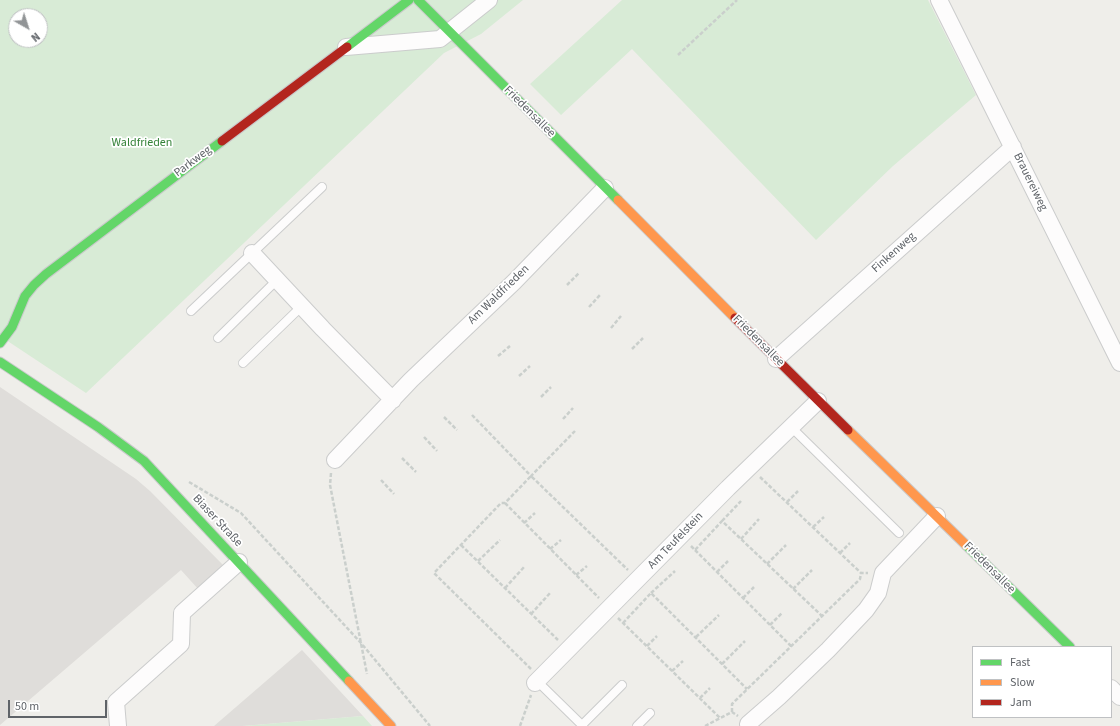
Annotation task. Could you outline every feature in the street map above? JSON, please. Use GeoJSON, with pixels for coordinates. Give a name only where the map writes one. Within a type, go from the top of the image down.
{"type":"FeatureCollection","features":[{"type":"Feature","properties":{"kind":"street","name":"Parkweg"},"geometry":{"type":"LineString","coordinates":[[0,344],[12,327],[25,296],[46,274],[409,0]]}},
{"type":"Feature","properties":{"kind":"street"},"geometry":{"type":"LineString","coordinates":[[418,0],[449,32]]}},
{"type":"Feature","properties":{"kind":"street"},"geometry":{"type":"LineString","coordinates":[[345,47],[440,39],[489,0]]}},
{"type":"Feature","properties":{"kind":"street","name":"Brauereiweg"},"geometry":{"type":"LineString","coordinates":[[939,0],[1120,364]]}},
{"type":"Feature","properties":{"kind":"street","name":"Friedensallee"},"geometry":{"type":"LineString","coordinates":[[449,32],[818,401],[1069,646]]}},
{"type":"Feature","properties":{"kind":"street","name":"Finkenweg"},"geometry":{"type":"LineString","coordinates":[[776,359],[1013,147]]}},
{"type":"Feature","properties":{"kind":"street","name":"Am Waldfrieden"},"geometry":{"type":"LineString","coordinates":[[333,466],[393,400],[514,282],[605,188]]}},
{"type":"Feature","properties":{"kind":"street"},"geometry":{"type":"LineString","coordinates":[[252,253],[393,400]]}},
{"type":"Feature","properties":{"kind":"street","name":"Biaser Straße"},"geometry":{"type":"LineString","coordinates":[[0,362],[98,427],[144,461],[391,726]]}},
{"type":"Feature","properties":{"kind":"street","name":"Am Teufelstein"},"geometry":{"type":"LineString","coordinates":[[537,681],[750,467],[818,401]]}},
{"type":"Feature","properties":{"kind":"street"},"geometry":{"type":"LineString","coordinates":[[748,724],[817,661],[866,610],[878,593],[883,573],[937,516]]}},
{"type":"Feature","properties":{"kind":"street"},"geometry":{"type":"LineString","coordinates":[[118,726],[116,702],[181,644],[182,613],[239,562]]}},
{"type":"Feature","properties":{"kind":"street"},"geometry":{"type":"LineString","coordinates":[[1112,689],[1120,696]]}},
{"type":"Feature","properties":{"kind":"lane"},"geometry":{"type":"LineString","coordinates":[[191,311],[322,187]]}},
{"type":"Feature","properties":{"kind":"lane"},"geometry":{"type":"LineString","coordinates":[[218,338],[277,280]]}},
{"type":"Feature","properties":{"kind":"lane"},"geometry":{"type":"LineString","coordinates":[[243,363],[302,306]]}},
{"type":"Feature","properties":{"kind":"lane"},"geometry":{"type":"LineString","coordinates":[[791,428],[899,533]]}},
{"type":"Feature","properties":{"kind":"lane"},"geometry":{"type":"LineString","coordinates":[[537,681],[583,726],[622,685]]}},
{"type":"Feature","properties":{"kind":"lane"},"geometry":{"type":"LineString","coordinates":[[637,726],[650,713]]}},
{"type":"Feature","properties":{"kind":"path"},"geometry":{"type":"LineString","coordinates":[[678,55],[737,0]]}},
{"type":"Feature","properties":{"kind":"path"},"geometry":{"type":"LineString","coordinates":[[567,285],[579,274]]}},
{"type":"Feature","properties":{"kind":"path"},"geometry":{"type":"LineString","coordinates":[[589,307],[600,295]]}},
{"type":"Feature","properties":{"kind":"path"},"geometry":{"type":"LineString","coordinates":[[611,328],[622,316]]}},
{"type":"Feature","properties":{"kind":"path"},"geometry":{"type":"LineString","coordinates":[[632,349],[643,338]]}},
{"type":"Feature","properties":{"kind":"path"},"geometry":{"type":"LineString","coordinates":[[498,356],[510,346]]}},
{"type":"Feature","properties":{"kind":"path"},"geometry":{"type":"LineString","coordinates":[[519,376],[530,366]]}},
{"type":"Feature","properties":{"kind":"path"},"geometry":{"type":"LineString","coordinates":[[541,397],[551,387]]}},
{"type":"Feature","properties":{"kind":"path"},"geometry":{"type":"LineString","coordinates":[[563,419],[573,408]]}},
{"type":"Feature","properties":{"kind":"path"},"geometry":{"type":"LineString","coordinates":[[472,415],[531,476],[638,580]]}},
{"type":"Feature","properties":{"kind":"path"},"geometry":{"type":"LineString","coordinates":[[444,417],[458,430]]}},
{"type":"Feature","properties":{"kind":"path"},"geometry":{"type":"LineString","coordinates":[[520,726],[537,681],[434,573],[501,503],[505,503],[575,430]]}},
{"type":"Feature","properties":{"kind":"path"},"geometry":{"type":"LineString","coordinates":[[424,437],[437,451]]}},
{"type":"Feature","properties":{"kind":"path"},"geometry":{"type":"LineString","coordinates":[[402,458],[416,472]]}},
{"type":"Feature","properties":{"kind":"path"},"geometry":{"type":"LineString","coordinates":[[333,466],[330,485],[367,672],[367,699]]}},
{"type":"Feature","properties":{"kind":"path"},"geometry":{"type":"LineString","coordinates":[[750,467],[861,574],[883,573]]}},
{"type":"Feature","properties":{"kind":"path"},"geometry":{"type":"LineString","coordinates":[[184,480],[241,512],[361,643],[430,726]]}},
{"type":"Feature","properties":{"kind":"path"},"geometry":{"type":"LineString","coordinates":[[381,480],[394,494]]}},
{"type":"Feature","properties":{"kind":"path"},"geometry":{"type":"LineString","coordinates":[[787,502],[798,491]]}},
{"type":"Feature","properties":{"kind":"path"},"geometry":{"type":"LineString","coordinates":[[695,550],[741,501]]}},
{"type":"Feature","properties":{"kind":"path"},"geometry":{"type":"LineString","coordinates":[[505,503],[609,609],[720,718],[705,726]]}},
{"type":"Feature","properties":{"kind":"path"},"geometry":{"type":"LineString","coordinates":[[524,522],[535,514]]}},
{"type":"Feature","properties":{"kind":"path"},"geometry":{"type":"LineString","coordinates":[[813,527],[824,517]]}},
{"type":"Feature","properties":{"kind":"path"},"geometry":{"type":"LineString","coordinates":[[741,539],[760,519]]}},
{"type":"Feature","properties":{"kind":"path"},"geometry":{"type":"LineString","coordinates":[[722,521],[822,616]]}},
{"type":"Feature","properties":{"kind":"path"},"geometry":{"type":"LineString","coordinates":[[681,536],[791,646]]}},
{"type":"Feature","properties":{"kind":"path"},"geometry":{"type":"LineString","coordinates":[[478,561],[500,540]]}},
{"type":"Feature","properties":{"kind":"path"},"geometry":{"type":"LineString","coordinates":[[550,549],[561,540]]}},
{"type":"Feature","properties":{"kind":"path"},"geometry":{"type":"LineString","coordinates":[[840,553],[850,543]]}},
{"type":"Feature","properties":{"kind":"path"},"geometry":{"type":"LineString","coordinates":[[461,545],[568,650]]}},
{"type":"Feature","properties":{"kind":"path"},"geometry":{"type":"LineString","coordinates":[[767,564],[786,545]]}},
{"type":"Feature","properties":{"kind":"path"},"geometry":{"type":"LineString","coordinates":[[717,572],[728,561]]}},
{"type":"Feature","properties":{"kind":"path"},"geometry":{"type":"LineString","coordinates":[[505,588],[525,566]]}},
{"type":"Feature","properties":{"kind":"path"},"geometry":{"type":"LineString","coordinates":[[576,575],[587,566]]}},
{"type":"Feature","properties":{"kind":"path"},"geometry":{"type":"LineString","coordinates":[[793,589],[812,570]]}},
{"type":"Feature","properties":{"kind":"path"},"geometry":{"type":"LineString","coordinates":[[623,623],[651,593],[675,571]]}},
{"type":"Feature","properties":{"kind":"path"},"geometry":{"type":"LineString","coordinates":[[732,712],[732,704],[860,579],[861,574]]}},
{"type":"Feature","properties":{"kind":"path"},"geometry":{"type":"LineString","coordinates":[[743,598],[754,587]]}},
{"type":"Feature","properties":{"kind":"path"},"geometry":{"type":"LineString","coordinates":[[531,614],[552,592]]}},
{"type":"Feature","properties":{"kind":"path"},"geometry":{"type":"LineString","coordinates":[[651,593],[748,689]]}},
{"type":"Feature","properties":{"kind":"path"},"geometry":{"type":"LineString","coordinates":[[770,626],[782,614]]}},
{"type":"Feature","properties":{"kind":"path"},"geometry":{"type":"LineString","coordinates":[[696,637],[719,615]]}},
{"type":"Feature","properties":{"kind":"path"},"geometry":{"type":"LineString","coordinates":[[647,646],[658,636]]}},
{"type":"Feature","properties":{"kind":"path"},"geometry":{"type":"LineString","coordinates":[[722,664],[745,641]]}},
{"type":"Feature","properties":{"kind":"path"},"geometry":{"type":"LineString","coordinates":[[672,671],[683,661]]}},
{"type":"Feature","properties":{"kind":"path"},"geometry":{"type":"LineString","coordinates":[[700,698],[710,688]]}},
{"type":"Feature","properties":{"kind":"shaded area"},"geometry":{"type":"Polygon","coordinates":[[[0,387],[136,479],[150,491],[225,567],[199,590],[181,570],[0,725],[0,387]]]}},
{"type":"Feature","properties":{"kind":"shaded area"},"geometry":{"type":"Polygon","coordinates":[[[302,650],[363,716],[243,726],[214,726],[302,650]]]}},
{"type":"Feature","properties":{"kind":"green space","name":"Waldfrieden"},"geometry":{"type":"Polygon","coordinates":[[[0,0],[523,0],[481,34],[444,53],[86,393],[0,336],[0,0]]]}},
{"type":"Feature","properties":{"kind":"green space"},"geometry":{"type":"Polygon","coordinates":[[[622,0],[928,0],[976,95],[893,166],[816,240],[632,49],[561,115],[530,84],[622,0]]]}},
{"type":"Feature","properties":{"kind":"green space"},"geometry":{"type":"Polygon","coordinates":[[[363,716],[372,726],[243,726],[363,716]]]}},
{"type":"Feature","properties":{"kind":"traffic: fast"},"geometry":{"type":"LineString","coordinates":[[347,47],[409,0]]}},
{"type":"Feature","properties":{"kind":"traffic: fast"},"geometry":{"type":"LineString","coordinates":[[418,0],[618,200]]}},
{"type":"Feature","properties":{"kind":"traffic: fast"},"geometry":{"type":"LineString","coordinates":[[0,343],[12,327],[25,296],[46,274],[222,141]]}},
{"type":"Feature","properties":{"kind":"traffic: fast"},"geometry":{"type":"LineString","coordinates":[[0,362],[98,427],[144,461],[349,681]]}},
{"type":"Feature","properties":{"kind":"traffic: fast"},"geometry":{"type":"LineString","coordinates":[[966,545],[1069,646]]}},
{"type":"Feature","properties":{"kind":"traffic: slow"},"geometry":{"type":"LineString","coordinates":[[618,200],[735,318]]}},
{"type":"Feature","properties":{"kind":"traffic: slow"},"geometry":{"type":"LineString","coordinates":[[848,430],[966,545]]}},
{"type":"Feature","properties":{"kind":"traffic: slow"},"geometry":{"type":"LineString","coordinates":[[349,681],[391,726]]}},
{"type":"Feature","properties":{"kind":"traffic: jam"},"geometry":{"type":"LineString","coordinates":[[222,141],[347,47]]}},
{"type":"Feature","properties":{"kind":"traffic: jam"},"geometry":{"type":"LineString","coordinates":[[735,318],[848,430]]}}]}
